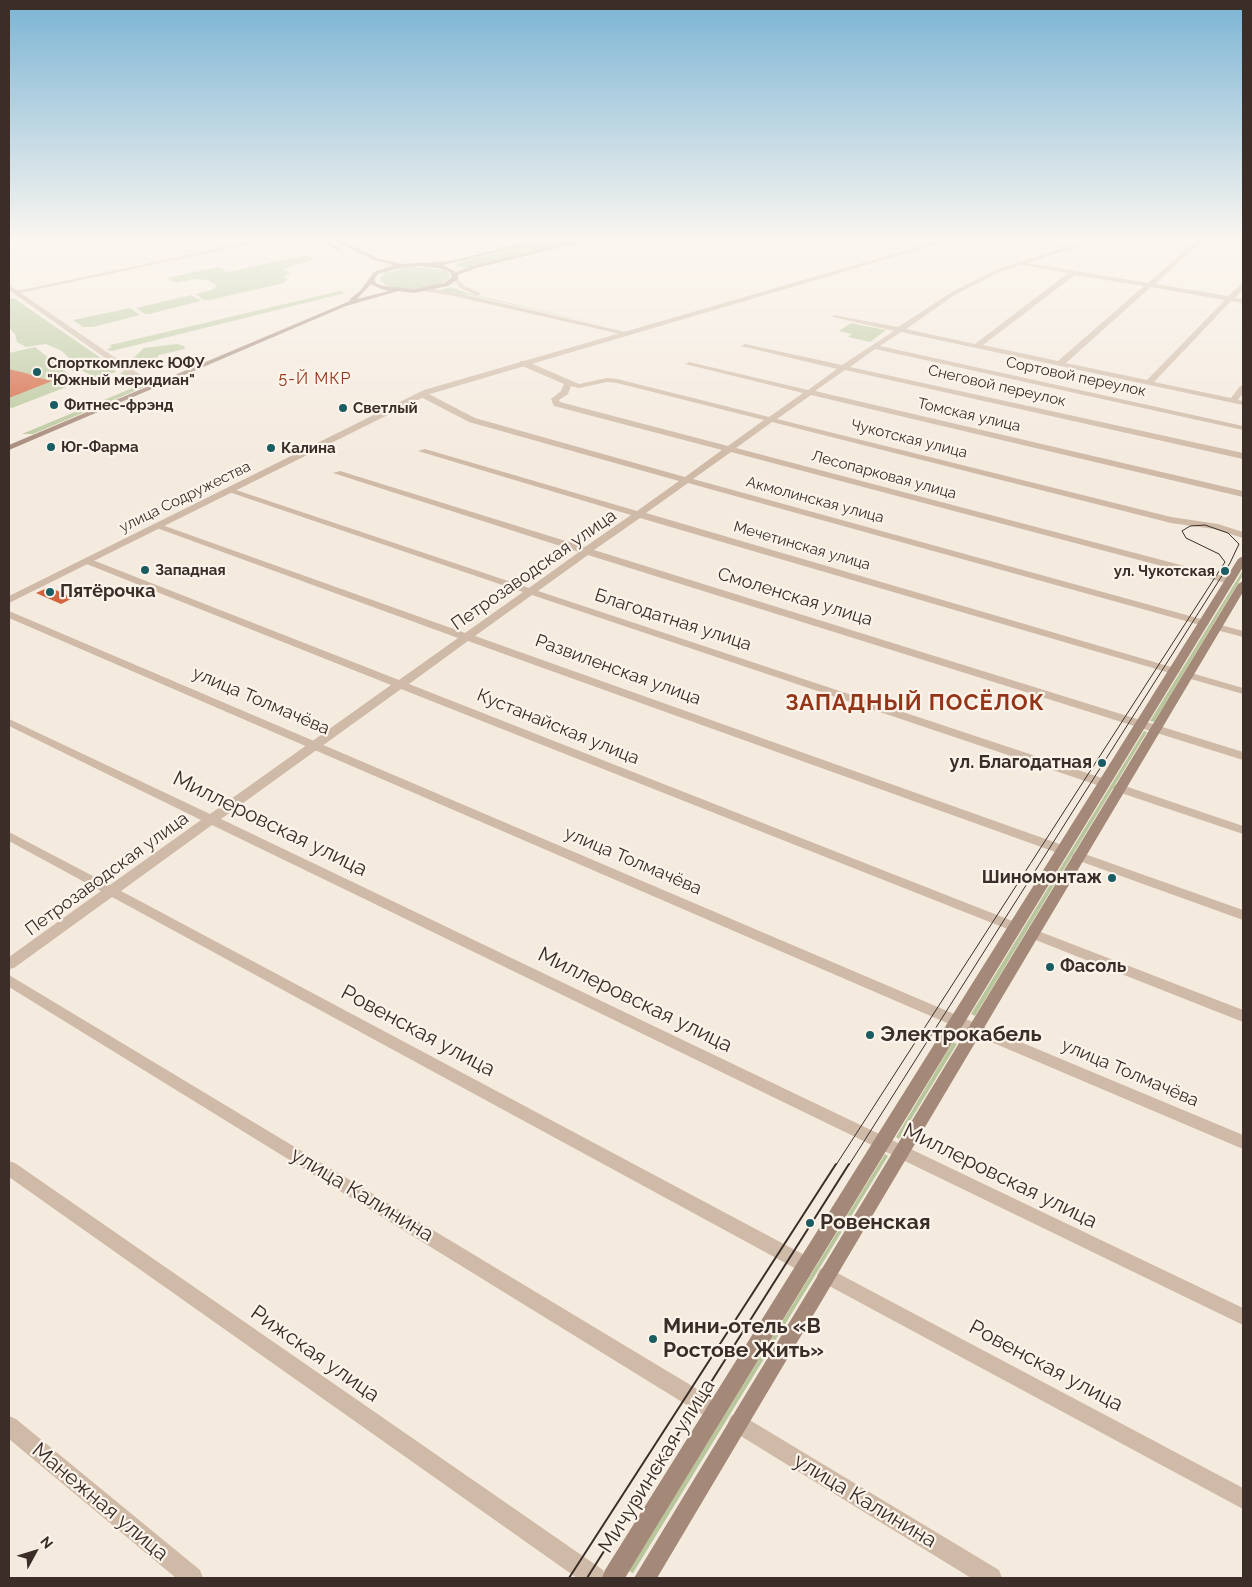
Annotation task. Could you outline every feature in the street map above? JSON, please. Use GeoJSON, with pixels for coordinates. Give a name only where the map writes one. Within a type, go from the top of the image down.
{"type":"FeatureCollection","features":[{"type":"Feature","properties":{"kind":"main road"},"geometry":{"type":"LineString","coordinates":[[9,448],[327,312]]}},
{"type":"Feature","properties":{"kind":"main road","name":"Мичуринская улица"},"geometry":{"type":"LineString","coordinates":[[613,1578],[1063,850],[1111,786],[1211,625],[1236,582],[1243,559]]}},
{"type":"Feature","properties":{"kind":"main road","name":"Мичуринская улица"},"geometry":{"type":"LineString","coordinates":[[645,1578],[1079,856],[1111,786]]}},
{"type":"Feature","properties":{"kind":"street"},"geometry":{"type":"LineString","coordinates":[[42,312],[152,387]]}},
{"type":"Feature","properties":{"kind":"street"},"geometry":{"type":"LineString","coordinates":[[531,312],[625,334]]}},
{"type":"Feature","properties":{"kind":"street"},"geometry":{"type":"LineString","coordinates":[[559,312],[636,330]]}},
{"type":"Feature","properties":{"kind":"street","name":"улица Содружества"},"geometry":{"type":"LineString","coordinates":[[9,600],[159,527],[422,394],[698,312]]}},
{"type":"Feature","properties":{"kind":"street","name":"Петрозаводская улица"},"geometry":{"type":"LineString","coordinates":[[9,964],[843,368],[926,312]]}},
{"type":"Feature","properties":{"kind":"street"},"geometry":{"type":"LineString","coordinates":[[977,346],[1022,312]]}},
{"type":"Feature","properties":{"kind":"street"},"geometry":{"type":"LineString","coordinates":[[1060,364],[1120,312]]}},
{"type":"Feature","properties":{"kind":"street"},"geometry":{"type":"LineString","coordinates":[[1149,383],[1217,312]]}},
{"type":"Feature","properties":{"kind":"street"},"geometry":{"type":"LineString","coordinates":[[835,316],[1243,403]]}},
{"type":"Feature","properties":{"kind":"street","name":"Снеговой переулок"},"geometry":{"type":"LineString","coordinates":[[745,346],[843,368],[854,368],[1243,456]]}},
{"type":"Feature","properties":{"kind":"street","name":"Сортовой переулок"},"geometry":{"type":"LineString","coordinates":[[874,347],[1243,428]]}},
{"type":"Feature","properties":{"kind":"street"},"geometry":{"type":"LineString","coordinates":[[523,363],[568,383]]}},
{"type":"Feature","properties":{"kind":"street","name":"Томская улица"},"geometry":{"type":"LineString","coordinates":[[689,364],[1243,494]]}},
{"type":"Feature","properties":{"kind":"street","name":"Чукотская улица"},"geometry":{"type":"LineString","coordinates":[[568,383],[579,386],[607,380],[617,381],[1171,520],[1203,523],[1243,535]]}},
{"type":"Feature","properties":{"kind":"street","name":"Лесопарковая улица"},"geometry":{"type":"LineString","coordinates":[[568,383],[565,392],[555,399],[557,404],[1236,582]]}},
{"type":"Feature","properties":{"kind":"street"},"geometry":{"type":"LineString","coordinates":[[1233,401],[1243,388]]}},
{"type":"Feature","properties":{"kind":"street","name":"Акмолинская улица"},"geometry":{"type":"LineString","coordinates":[[422,394],[472,420],[1243,634]]}},
{"type":"Feature","properties":{"kind":"street","name":"Мечетинская улица"},"geometry":{"type":"LineString","coordinates":[[422,451],[1243,691]]}},
{"type":"Feature","properties":{"kind":"street","name":"Смоленская улица"},"geometry":{"type":"LineString","coordinates":[[336,473],[1243,756]]}},
{"type":"Feature","properties":{"kind":"street","name":"Благодатная улица"},"geometry":{"type":"LineString","coordinates":[[230,491],[1243,830]]}},
{"type":"Feature","properties":{"kind":"street","name":"Развиленская улица"},"geometry":{"type":"LineString","coordinates":[[159,527],[1063,850]]}},
{"type":"Feature","properties":{"kind":"street","name":"улица Содружества"},"geometry":{"type":"LineString","coordinates":[[9,590],[46,572],[84,563]]}},
{"type":"Feature","properties":{"kind":"street","name":"Кустанайская улица"},"geometry":{"type":"LineString","coordinates":[[84,563],[1015,927]]}},
{"type":"Feature","properties":{"kind":"street","name":"улица Толмачёва"},"geometry":{"type":"LineString","coordinates":[[9,614],[975,1030],[1243,1142]]}},
{"type":"Feature","properties":{"kind":"street","name":"Миллеровская улица"},"geometry":{"type":"LineString","coordinates":[[9,722],[1243,1317]]}},
{"type":"Feature","properties":{"kind":"street","name":"Ровенская улица"},"geometry":{"type":"LineString","coordinates":[[9,836],[806,1265]]}},
{"type":"Feature","properties":{"kind":"street"},"geometry":{"type":"LineString","coordinates":[[1079,856],[1243,915]]}},
{"type":"Feature","properties":{"kind":"street"},"geometry":{"type":"LineString","coordinates":[[1033,934],[1243,1016]]}},
{"type":"Feature","properties":{"kind":"street","name":"улица Калинина"},"geometry":{"type":"LineString","coordinates":[[9,980],[715,1411]]}},
{"type":"Feature","properties":{"kind":"street","name":"Рижская улица"},"geometry":{"type":"LineString","coordinates":[[9,1168],[595,1578]]}},
{"type":"Feature","properties":{"kind":"street","name":"Ровенская улица"},"geometry":{"type":"LineString","coordinates":[[826,1275],[1243,1499]]}},
{"type":"Feature","properties":{"kind":"street","name":"улица Калинина"},"geometry":{"type":"LineString","coordinates":[[738,1423],[992,1578]]}},
{"type":"Feature","properties":{"kind":"street","name":"Манежная улица"},"geometry":{"type":"LineString","coordinates":[[9,1426],[192,1578]]}},
{"type":"Feature","properties":{"kind":"green space"},"geometry":{"type":"Polygon","coordinates":[[[9,312],[34,312],[111,365],[116,372],[95,377],[81,370],[62,351],[46,344],[26,347],[17,342],[15,334],[9,328],[9,312]]]}},
{"type":"Feature","properties":{"kind":"green space"},"geometry":{"type":"Polygon","coordinates":[[[111,312],[136,312],[140,315],[93,327],[83,327],[73,320],[111,312]]]}},
{"type":"Feature","properties":{"kind":"green space"},"geometry":{"type":"Polygon","coordinates":[[[142,312],[157,312],[149,314],[142,312]]]}},
{"type":"Feature","properties":{"kind":"green space"},"geometry":{"type":"Polygon","coordinates":[[[251,312],[268,312],[112,351],[106,350],[112,347],[109,345],[251,312]]]}},
{"type":"Feature","properties":{"kind":"green space"},"geometry":{"type":"Polygon","coordinates":[[[545,312],[547,312],[627,331],[545,312]]]}},
{"type":"Feature","properties":{"kind":"green space"},"geometry":{"type":"Polygon","coordinates":[[[851,323],[886,330],[870,342],[848,337],[852,334],[839,331],[851,323]]]}},
{"type":"Feature","properties":{"kind":"green space"},"geometry":{"type":"Polygon","coordinates":[[[177,344],[184,346],[185,349],[159,355],[156,359],[133,358],[144,348],[177,344]]]}},
{"type":"Feature","properties":{"kind":"green space","name":"Спорткомплекс ЮФУ \"Южный меридиан\""},"geometry":{"type":"Polygon","coordinates":[[[35,347],[79,382],[12,408],[9,407],[9,353],[35,347]]]}},
{"type":"Feature","properties":{"kind":"green space"},"geometry":{"type":"Polygon","coordinates":[[[125,371],[145,384],[144,387],[33,434],[22,434],[135,387],[136,384],[120,373],[125,371]]]}},
{"type":"Feature","properties":{"kind":"green space"},"geometry":{"type":"Polygon","coordinates":[[[1243,570],[1243,575],[1154,722],[1150,721],[1243,570]]]}},
{"type":"Feature","properties":{"kind":"green space"},"geometry":{"type":"Polygon","coordinates":[[[1144,731],[1147,732],[975,1016],[971,1014],[1144,731]]]}},
{"type":"Feature","properties":{"kind":"green space"},"geometry":{"type":"Polygon","coordinates":[[[953,1042],[957,1044],[899,1139],[896,1137],[953,1042]]]}},
{"type":"Feature","properties":{"kind":"green space"},"geometry":{"type":"Polygon","coordinates":[[[885,1154],[888,1156],[633,1573],[629,1571],[885,1154]]]}},
{"type":"Feature","properties":{"kind":"building"},"geometry":{"type":"Polygon","coordinates":[[[9,369],[35,377],[52,381],[9,398],[9,369]]]}},
{"type":"Feature","properties":{"kind":"building","name":"Пятёрочка"},"geometry":{"type":"Polygon","coordinates":[[[49,587],[73,598],[61,604],[36,593],[49,587]]]}},
{"type":"Feature","properties":{"kind":"tram line"},"geometry":{"type":"LineString","coordinates":[[836,1165],[1225,562],[1219,554],[1186,538],[1182,531],[1190,526],[1205,525],[1228,533],[1239,544],[1230,563],[849,1165]]}},
{"type":"Feature","properties":{"kind":"tram line"},"geometry":{"type":"LineString","coordinates":[[569,1578],[836,1164]]}},
{"type":"Feature","properties":{"kind":"tram line"},"geometry":{"type":"LineString","coordinates":[[587,1578],[849,1164]]}},
{"type":"Feature","properties":{"kind":"place","name":"Спорткомплекс ЮФУ \"Южный меридиан\""},"geometry":{"type":"Point","coordinates":[37,372]}},
{"type":"Feature","properties":{"kind":"place","name":"Фитнес-фрэнд"},"geometry":{"type":"Point","coordinates":[54,405]}},
{"type":"Feature","properties":{"kind":"place","name":"Светлый"},"geometry":{"type":"Point","coordinates":[343,408]}},
{"type":"Feature","properties":{"kind":"place","name":"Юг-Фарма"},"geometry":{"type":"Point","coordinates":[51,447]}},
{"type":"Feature","properties":{"kind":"place","name":"Калина"},"geometry":{"type":"Point","coordinates":[271,448]}},
{"type":"Feature","properties":{"kind":"place","name":"Западная"},"geometry":{"type":"Point","coordinates":[145,570]}},
{"type":"Feature","properties":{"kind":"place","name":"ул. Чукотская"},"geometry":{"type":"Point","coordinates":[1225,571]}},
{"type":"Feature","properties":{"kind":"place","name":"Пятёрочка"},"geometry":{"type":"Point","coordinates":[50,592]}},
{"type":"Feature","properties":{"kind":"place","name":"ул. Благодатная"},"geometry":{"type":"Point","coordinates":[1102,763]}},
{"type":"Feature","properties":{"kind":"place","name":"Шиномонтаж"},"geometry":{"type":"Point","coordinates":[1112,878]}},
{"type":"Feature","properties":{"kind":"place","name":"Фасоль"},"geometry":{"type":"Point","coordinates":[1050,967]}},
{"type":"Feature","properties":{"kind":"place","name":"Электрокабель"},"geometry":{"type":"Point","coordinates":[870,1035]}},
{"type":"Feature","properties":{"kind":"place","name":"Ровенская"},"geometry":{"type":"Point","coordinates":[810,1223]}},
{"type":"Feature","properties":{"kind":"place","name":"Мини-отель «В Ростове Жить»"},"geometry":{"type":"Point","coordinates":[653,1339]}},
{"type":"Feature","properties":{"kind":"district","name":"5-Й МКР"},"geometry":{"type":"Point","coordinates":[315,379]}},
{"type":"Feature","properties":{"kind":"district","name":"ЗАПАДНЫЙ ПОСЁЛОК"},"geometry":{"type":"Point","coordinates":[915,703]}}]}
